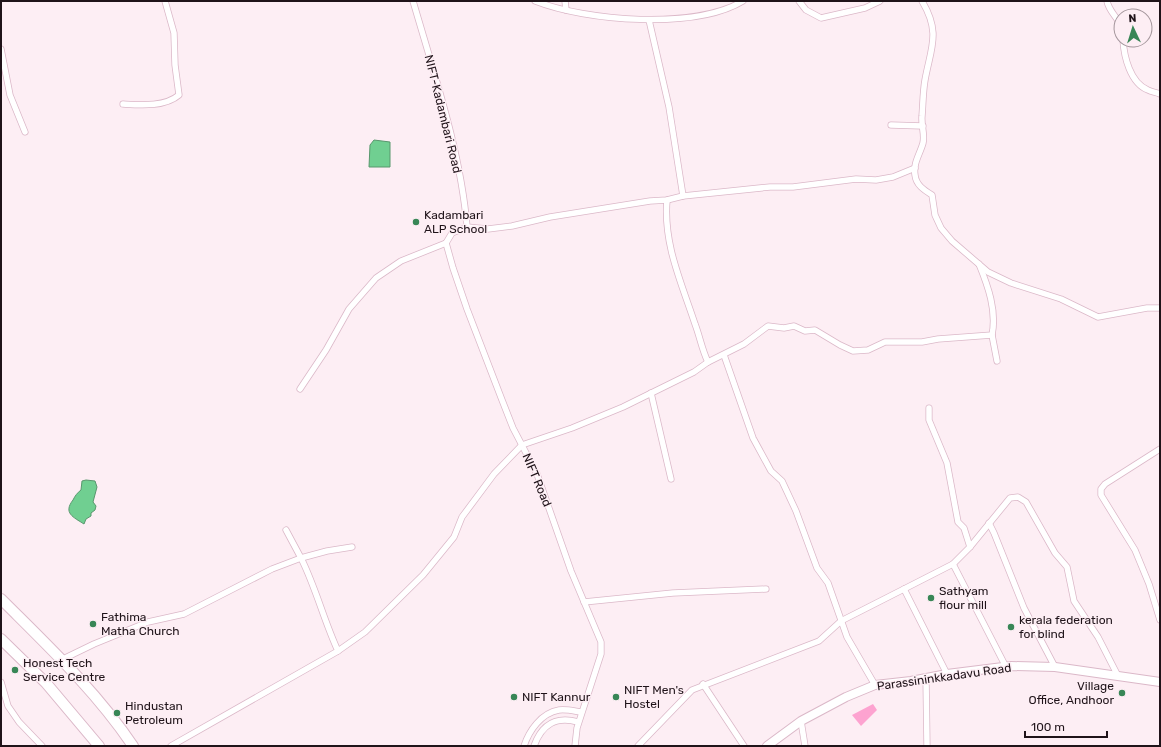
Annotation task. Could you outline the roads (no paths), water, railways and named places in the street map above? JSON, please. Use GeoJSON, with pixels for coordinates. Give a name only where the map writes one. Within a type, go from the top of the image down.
{"type":"FeatureCollection","features":[{"type":"Feature","properties":{"kind":"highway"},"geometry":{"type":"LineString","coordinates":[[1,599],[102,704],[133,746]]}},
{"type":"Feature","properties":{"kind":"highway"},"geometry":{"type":"LineString","coordinates":[[1,639],[46,683],[100,746]]}},
{"type":"Feature","properties":{"kind":"main road","name":"Parassininkkadavu Road"},"geometry":{"type":"LineString","coordinates":[[767,746],[801,721],[846,697],[875,685],[1006,667],[1055,667],[1117,674],[1160,682]]}},
{"type":"Feature","properties":{"kind":"street"},"geometry":{"type":"LineString","coordinates":[[123,104],[156,104],[173,99],[179,95],[174,33],[165,1]]}},
{"type":"Feature","properties":{"kind":"street","name":"NIFT-Kadambari Road"},"geometry":{"type":"LineString","coordinates":[[413,1],[444,112],[465,206],[467,227]]}},
{"type":"Feature","properties":{"kind":"street"},"geometry":{"type":"LineString","coordinates":[[535,1],[566,10],[597,16],[649,20],[677,19],[708,14],[733,7],[743,1]]}},
{"type":"Feature","properties":{"kind":"street"},"geometry":{"type":"LineString","coordinates":[[565,1],[566,10]]}},
{"type":"Feature","properties":{"kind":"street"},"geometry":{"type":"LineString","coordinates":[[799,1],[806,10],[821,18],[865,8],[880,1]]}},
{"type":"Feature","properties":{"kind":"street"},"geometry":{"type":"LineString","coordinates":[[922,1],[931,22],[934,37],[932,54],[925,82],[921,118],[923,126],[923,144],[915,168],[915,176],[919,186],[932,195],[935,215],[941,228],[952,241],[988,272],[1011,283],[1061,299],[1098,317],[1147,308],[1160,308]]}},
{"type":"Feature","properties":{"kind":"street"},"geometry":{"type":"LineString","coordinates":[[1107,1],[1110,10],[1113,13]]}},
{"type":"Feature","properties":{"kind":"street"},"geometry":{"type":"LineString","coordinates":[[649,20],[669,107],[683,196]]}},
{"type":"Feature","properties":{"kind":"street"},"geometry":{"type":"LineString","coordinates":[[1124,48],[1126,61],[1138,83],[1146,90],[1160,94]]}},
{"type":"Feature","properties":{"kind":"street"},"geometry":{"type":"LineString","coordinates":[[1,49],[10,95],[26,132]]}},
{"type":"Feature","properties":{"kind":"street"},"geometry":{"type":"LineString","coordinates":[[891,125],[923,126]]}},
{"type":"Feature","properties":{"kind":"street"},"geometry":{"type":"LineString","coordinates":[[300,389],[326,350],[348,309],[376,278],[401,262],[446,243],[452,233],[467,227],[488,229],[512,226],[550,217],[650,201],[667,200],[683,196],[770,187],[792,187],[856,179],[876,180],[893,177],[915,168]]}},
{"type":"Feature","properties":{"kind":"street"},"geometry":{"type":"LineString","coordinates":[[667,200],[667,233],[675,267],[708,362]]}},
{"type":"Feature","properties":{"kind":"street","name":"NIFT Road"},"geometry":{"type":"LineString","coordinates":[[446,243],[467,309],[502,400],[537,474],[571,571],[601,642],[601,654],[578,722],[575,746]]}},
{"type":"Feature","properties":{"kind":"street"},"geometry":{"type":"LineString","coordinates":[[978,264],[992,299],[994,326],[992,335],[997,361]]}},
{"type":"Feature","properties":{"kind":"street"},"geometry":{"type":"LineString","coordinates":[[171,746],[338,651],[365,632],[423,575],[454,537],[462,518],[494,474],[522,445],[596,419],[651,393],[694,372],[708,362],[744,344],[768,326],[784,328],[794,326],[805,331],[816,330],[853,351],[868,350],[885,342],[922,342],[938,339],[992,335]]}},
{"type":"Feature","properties":{"kind":"street"},"geometry":{"type":"LineString","coordinates":[[724,355],[753,438],[770,470],[782,482],[796,511],[817,568],[828,583],[849,640],[875,685]]}},
{"type":"Feature","properties":{"kind":"street"},"geometry":{"type":"LineString","coordinates":[[651,393],[671,479]]}},
{"type":"Feature","properties":{"kind":"street"},"geometry":{"type":"LineString","coordinates":[[929,408],[929,420],[947,464],[958,522],[964,528],[970,548]]}},
{"type":"Feature","properties":{"kind":"street"},"geometry":{"type":"LineString","coordinates":[[1160,449],[1105,484],[1100,489],[1101,495],[1135,550],[1149,584],[1160,620]]}},
{"type":"Feature","properties":{"kind":"street"},"geometry":{"type":"LineString","coordinates":[[638,746],[692,690],[703,684],[819,641],[841,621],[953,564],[970,548],[1010,498],[1018,497],[1026,502],[1055,554],[1067,567],[1074,601],[1098,637],[1117,674]]}},
{"type":"Feature","properties":{"kind":"street"},"geometry":{"type":"LineString","coordinates":[[989,523],[1024,608],[1055,667]]}},
{"type":"Feature","properties":{"kind":"street"},"geometry":{"type":"LineString","coordinates":[[286,530],[301,558],[319,598],[320,607],[338,651]]}},
{"type":"Feature","properties":{"kind":"street"},"geometry":{"type":"LineString","coordinates":[[61,660],[94,644],[148,622],[184,614],[272,569],[301,558],[326,551],[352,547]]}},
{"type":"Feature","properties":{"kind":"street"},"geometry":{"type":"LineString","coordinates":[[953,564],[1006,667]]}},
{"type":"Feature","properties":{"kind":"street"},"geometry":{"type":"LineString","coordinates":[[584,602],[673,593],[766,589]]}},
{"type":"Feature","properties":{"kind":"street"},"geometry":{"type":"LineString","coordinates":[[904,589],[947,674]]}},
{"type":"Feature","properties":{"kind":"street"},"geometry":{"type":"LineString","coordinates":[[926,678],[927,746]]}},
{"type":"Feature","properties":{"kind":"street"},"geometry":{"type":"LineString","coordinates":[[1,682],[8,706],[19,722],[42,746]]}},
{"type":"Feature","properties":{"kind":"street"},"geometry":{"type":"LineString","coordinates":[[703,684],[744,746]]}},
{"type":"Feature","properties":{"kind":"street"},"geometry":{"type":"LineString","coordinates":[[524,746],[532,728],[553,712],[565,710],[581,712]]}},
{"type":"Feature","properties":{"kind":"street"},"geometry":{"type":"LineString","coordinates":[[534,746],[542,732],[555,721],[568,719],[578,722]]}},
{"type":"Feature","properties":{"kind":"street"},"geometry":{"type":"LineString","coordinates":[[801,721],[805,746]]}},
{"type":"Feature","properties":{"kind":"place","name":"Kadambari ALP School"},"geometry":{"type":"Point","coordinates":[416,222]}},
{"type":"Feature","properties":{"kind":"place","name":"Sathyam flour mill"},"geometry":{"type":"Point","coordinates":[931,598]}},
{"type":"Feature","properties":{"kind":"place","name":"Fathima Matha Church"},"geometry":{"type":"Point","coordinates":[93,624]}},
{"type":"Feature","properties":{"kind":"place","name":"kerala federation for blind"},"geometry":{"type":"Point","coordinates":[1011,627]}},
{"type":"Feature","properties":{"kind":"place","name":"Honest Tech Service Centre"},"geometry":{"type":"Point","coordinates":[15,670]}},
{"type":"Feature","properties":{"kind":"place","name":"Village Office, Andhoor"},"geometry":{"type":"Point","coordinates":[1122,693]}},
{"type":"Feature","properties":{"kind":"place","name":"NIFT Kannur"},"geometry":{"type":"Point","coordinates":[514,697]}},
{"type":"Feature","properties":{"kind":"place","name":"NIFT Men's Hostel"},"geometry":{"type":"Point","coordinates":[616,697]}},
{"type":"Feature","properties":{"kind":"place","name":"Hindustan Petroleum"},"geometry":{"type":"Point","coordinates":[117,713]}}]}
